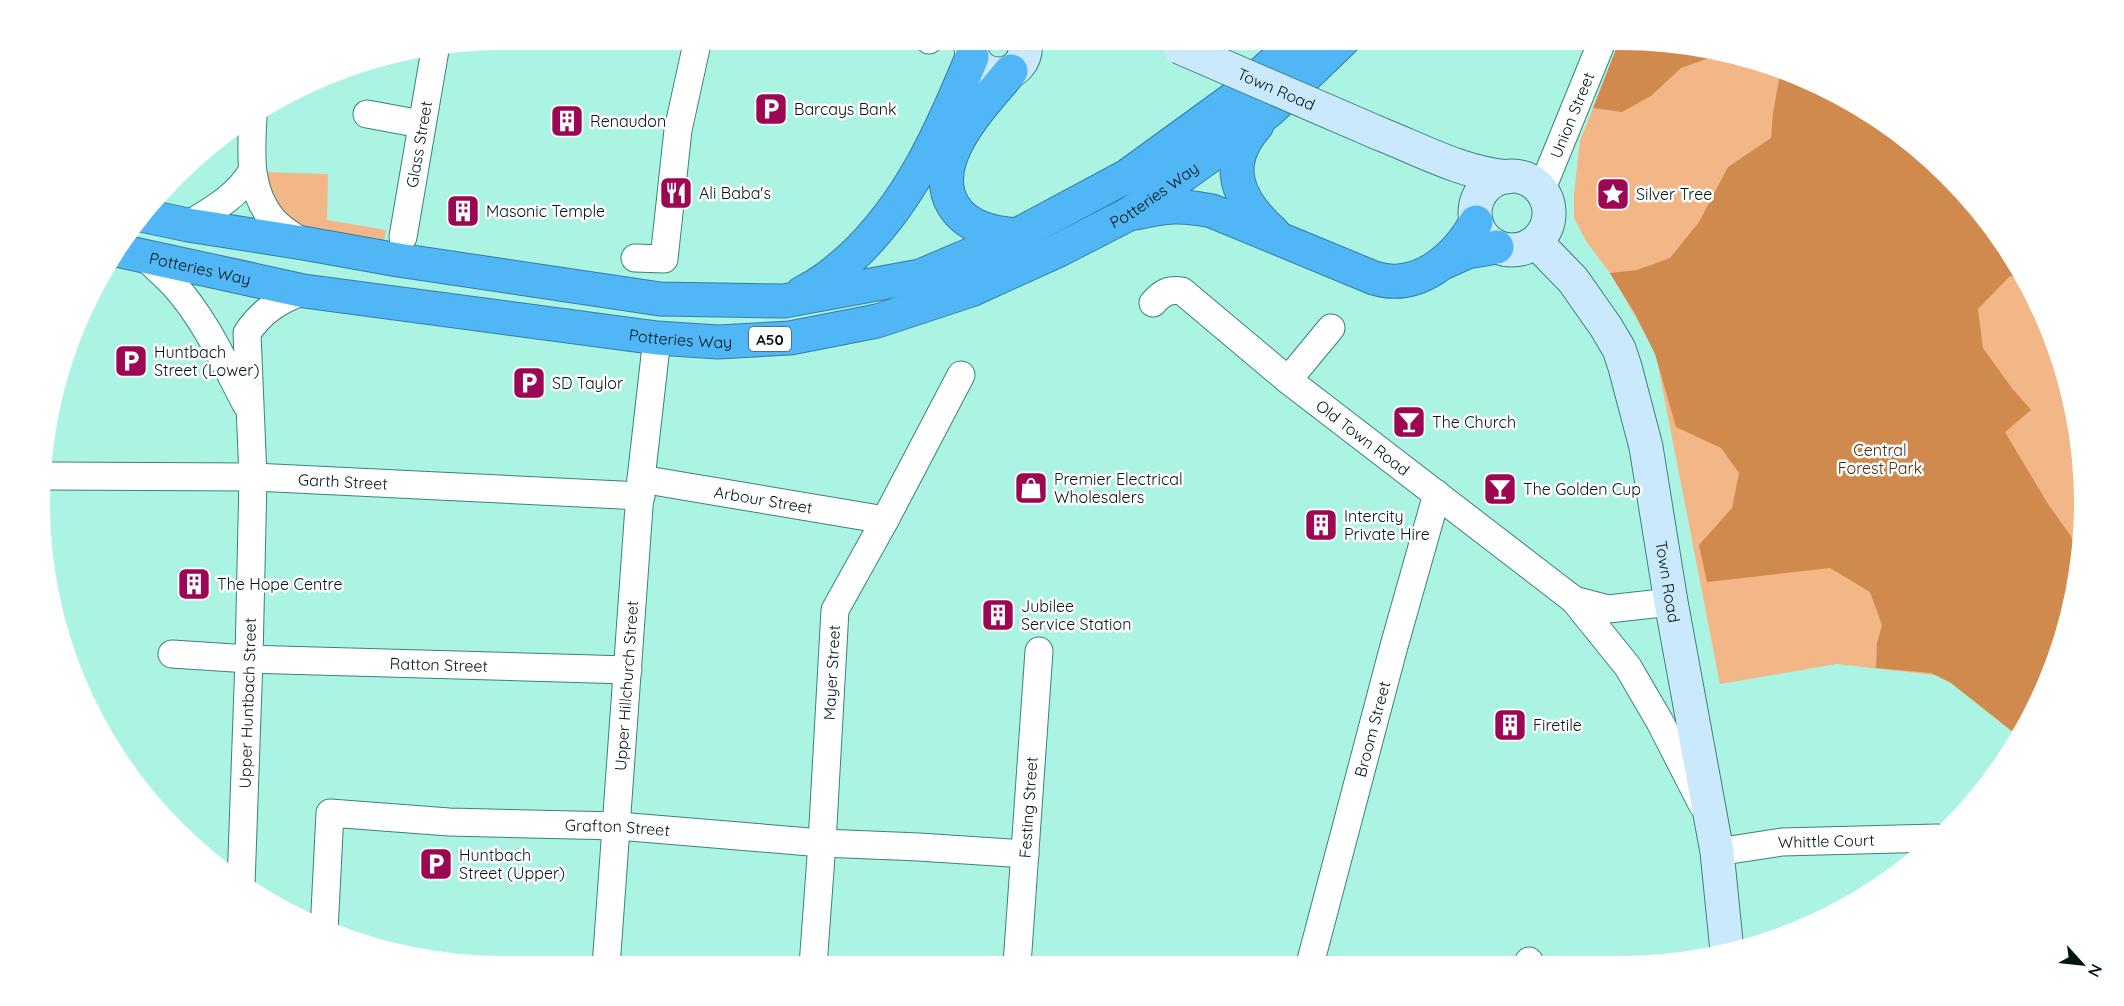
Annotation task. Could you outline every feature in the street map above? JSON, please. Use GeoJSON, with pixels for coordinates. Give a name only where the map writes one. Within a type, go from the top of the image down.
{"type":"FeatureCollection","features":[{"type":"Feature","properties":{"kind":"highway"},"geometry":{"type":"LineString","coordinates":[[784,301],[819,285],[836,271],[875,234],[892,212],[946,121],[970,50]]}},
{"type":"Feature","properties":{"kind":"highway","name":"Potteries Way"},"geometry":{"type":"LineString","coordinates":[[151,217],[398,260],[660,299],[784,301],[920,276],[1017,235],[1127,176],[1233,99],[1288,50]]}},
{"type":"Feature","properties":{"kind":"highway","name":"Potteries Way"},"geometry":{"type":"LineString","coordinates":[[130,253],[304,291],[657,338],[718,342],[790,338],[877,321],[970,290],[1059,250],[1129,214],[1270,110],[1333,50]]}},
{"type":"Feature","properties":{"kind":"highway"},"geometry":{"type":"LineString","coordinates":[[1011,71],[960,137],[950,156],[945,177],[947,194],[956,211],[968,221],[987,231],[1017,235]]}},
{"type":"Feature","properties":{"kind":"highway"},"geometry":{"type":"LineString","coordinates":[[1270,110],[1250,132],[1242,146],[1237,173],[1249,208],[1279,237]]}},
{"type":"Feature","properties":{"kind":"highway"},"geometry":{"type":"LineString","coordinates":[[1129,214],[1166,206],[1212,211],[1384,281],[1403,282],[1422,276],[1457,251],[1476,214]]}},
{"type":"Feature","properties":{"kind":"highway"},"geometry":{"type":"LineString","coordinates":[[1439,265],[1467,252],[1497,247]]}},
{"type":"Feature","properties":{"kind":"main road"},"geometry":{"type":"LineString","coordinates":[[972,50],[977,65],[993,74],[1002,74],[1011,71],[1024,59],[1027,50]]}},
{"type":"Feature","properties":{"kind":"main road","name":"Town Road"},"geometry":{"type":"LineString","coordinates":[[1185,50],[1462,168],[1507,177]]}},
{"type":"Feature","properties":{"kind":"main road","name":"Town Road"},"geometry":{"type":"LineString","coordinates":[[1386,137],[1436,163],[1455,177],[1465,186],[1476,214]]}},
{"type":"Feature","properties":{"kind":"main road"},"geometry":{"type":"LineString","coordinates":[[1507,177],[1526,179],[1541,191],[1547,202],[1549,216],[1545,230],[1536,242],[1521,249],[1505,250],[1484,237],[1476,214],[1478,200],[1487,187],[1499,178],[1507,177]]}},
{"type":"Feature","properties":{"kind":"main road","name":"Town Road"},"geometry":{"type":"LineString","coordinates":[[1536,242],[1573,280],[1619,349],[1646,447],[1671,602],[1714,837],[1726,944]]}},
{"type":"Feature","properties":{"kind":"street"},"geometry":{"type":"LineString","coordinates":[[635,258],[664,259],[678,130],[696,50]]}},
{"type":"Feature","properties":{"kind":"street","name":"Union Street"},"geometry":{"type":"LineString","coordinates":[[1541,191],[1599,50]]}},
{"type":"Feature","properties":{"kind":"street","name":"Glass Street"},"geometry":{"type":"LineString","coordinates":[[403,237],[434,55]]}},
{"type":"Feature","properties":{"kind":"street"},"geometry":{"type":"LineString","coordinates":[[366,114],[421,124]]}},
{"type":"Feature","properties":{"kind":"street"},"geometry":{"type":"LineString","coordinates":[[253,125],[252,171],[262,205],[274,222],[303,243]]}},
{"type":"Feature","properties":{"kind":"street"},"geometry":{"type":"LineString","coordinates":[[188,225],[218,207],[235,193],[252,171]]}},
{"type":"Feature","properties":{"kind":"street","name":"Upper Huntbach Street"},"geometry":{"type":"LineString","coordinates":[[130,253],[173,284],[186,300],[251,413]]}},
{"type":"Feature","properties":{"kind":"street","name":"Old Town Road"},"geometry":{"type":"LineString","coordinates":[[1152,303],[1170,290],[1182,291],[1287,380],[1574,600],[1628,667],[1660,722],[1714,837]]}},
{"type":"Feature","properties":{"kind":"street","name":"Upper Huntbach Street"},"geometry":{"type":"LineString","coordinates":[[241,873],[253,477],[247,333],[269,307],[283,298],[304,291]]}},
{"type":"Feature","properties":{"kind":"street"},"geometry":{"type":"LineString","coordinates":[[1287,380],[1331,328]]}},
{"type":"Feature","properties":{"kind":"street","name":"Upper Hillchurch Street"},"geometry":{"type":"LineString","coordinates":[[607,956],[641,487],[643,395],[657,338]]}},
{"type":"Feature","properties":{"kind":"street","name":"Mayer Street"},"geometry":{"type":"LineString","coordinates":[[814,956],[835,610],[961,375]]}},
{"type":"Feature","properties":{"kind":"street","name":"Garth Street"},"geometry":{"type":"LineString","coordinates":[[50,476],[253,477],[641,487]]}},
{"type":"Feature","properties":{"kind":"street","name":"Arbour Street"},"geometry":{"type":"LineString","coordinates":[[641,487],[885,520]]}},
{"type":"Feature","properties":{"kind":"street","name":"Broom Street"},"geometry":{"type":"LineString","coordinates":[[1312,956],[1394,646],[1437,494]]}},
{"type":"Feature","properties":{"kind":"street","name":"Old Town Road"},"geometry":{"type":"LineString","coordinates":[[1574,600],[1608,609],[1671,602]]}},
{"type":"Feature","properties":{"kind":"street","name":"Festing Street"},"geometry":{"type":"LineString","coordinates":[[1018,956],[1039,651]]}},
{"type":"Feature","properties":{"kind":"street","name":"Ratton Street"},"geometry":{"type":"LineString","coordinates":[[172,654],[249,659],[628,670]]}},
{"type":"Feature","properties":{"kind":"street","name":"Grafton Street"},"geometry":{"type":"LineString","coordinates":[[325,920],[330,813],[449,822],[618,826],[822,843],[1025,854]]}},
{"type":"Feature","properties":{"kind":"street","name":"Whittle Court"},"geometry":{"type":"LineString","coordinates":[[1714,837],[1782,842],[1926,838]]}},
{"type":"Feature","properties":{"kind":"green space","name":"Central Forest Park"},"geometry":{"type":"Polygon","coordinates":[[[1616,50],[1651,50],[1709,58],[1795,84],[1848,110],[1897,143],[1920,162],[1942,182],[1981,227],[2014,276],[2040,329],[2066,415],[2074,473],[2074,533],[2066,591],[2040,677],[2013,732],[1943,676],[1837,664],[1720,684],[1655,350],[1610,273],[1586,241],[1574,218],[1574,194],[1580,141],[1616,50]]]}},
{"type":"Feature","properties":{"kind":"green space"},"geometry":{"type":"Polygon","coordinates":[[[1616,50],[1651,50],[1709,58],[1681,68],[1651,96],[1622,112],[1593,108],[1616,50]]]}},
{"type":"Feature","properties":{"kind":"green space","name":"Central Forest Park"},"geometry":{"type":"Polygon","coordinates":[[[1779,78],[1822,96],[1873,126],[1897,143],[1942,182],[1981,227],[2014,277],[2010,276],[1978,309],[1983,348],[2031,410],[2005,432],[2048,504],[2073,540],[2066,591],[2050,649],[2028,704],[2013,732],[1951,683],[1931,673],[1876,668],[1877,643],[1882,625],[1870,592],[1830,568],[1707,582],[1699,545],[1732,508],[1739,473],[1721,448],[1676,427],[1655,354],[1634,312],[1610,273],[1637,270],[1670,258],[1699,222],[1728,167],[1771,138],[1779,78]]]}},
{"type":"Feature","properties":{"kind":"green space"},"geometry":{"type":"Polygon","coordinates":[[[264,172],[328,174],[327,220],[386,230],[383,246],[315,233],[291,223],[277,206],[264,172]]]}},
{"type":"Feature","properties":{"kind":"place","name":"Barcays Bank"},"geometry":{"type":"Point","coordinates":[771,109]}},
{"type":"Feature","properties":{"kind":"place","name":"Renaudon"},"geometry":{"type":"Point","coordinates":[567,121]}},
{"type":"Feature","properties":{"kind":"place","name":"Ali Baba's"},"geometry":{"type":"Point","coordinates":[676,193]}},
{"type":"Feature","properties":{"kind":"place","name":"Silver Tree"},"geometry":{"type":"Point","coordinates":[1613,194]}},
{"type":"Feature","properties":{"kind":"place","name":"Masonic Temple"},"geometry":{"type":"Point","coordinates":[463,211]}},
{"type":"Feature","properties":{"kind":"place","name":"Huntbach Street (Lower)"},"geometry":{"type":"Point","coordinates":[131,361]}},
{"type":"Feature","properties":{"kind":"place","name":"SD Taylor"},"geometry":{"type":"Point","coordinates":[529,383]}},
{"type":"Feature","properties":{"kind":"place","name":"The Church"},"geometry":{"type":"Point","coordinates":[1409,422]}},
{"type":"Feature","properties":{"kind":"place","name":"Premier Electrical Wholesalers"},"geometry":{"type":"Point","coordinates":[1031,488]}},
{"type":"Feature","properties":{"kind":"place","name":"The Golden Cup"},"geometry":{"type":"Point","coordinates":[1500,489]}},
{"type":"Feature","properties":{"kind":"place","name":"Intercity Private Hire"},"geometry":{"type":"Point","coordinates":[1321,525]}},
{"type":"Feature","properties":{"kind":"place","name":"The Hope Centre"},"geometry":{"type":"Point","coordinates":[194,584]}},
{"type":"Feature","properties":{"kind":"place","name":"Jubilee Service Station"},"geometry":{"type":"Point","coordinates":[998,615]}},
{"type":"Feature","properties":{"kind":"place","name":"Firetile"},"geometry":{"type":"Point","coordinates":[1510,725]}},
{"type":"Feature","properties":{"kind":"place","name":"Huntbach Street (Upper)"},"geometry":{"type":"Point","coordinates":[436,864]}}]}
